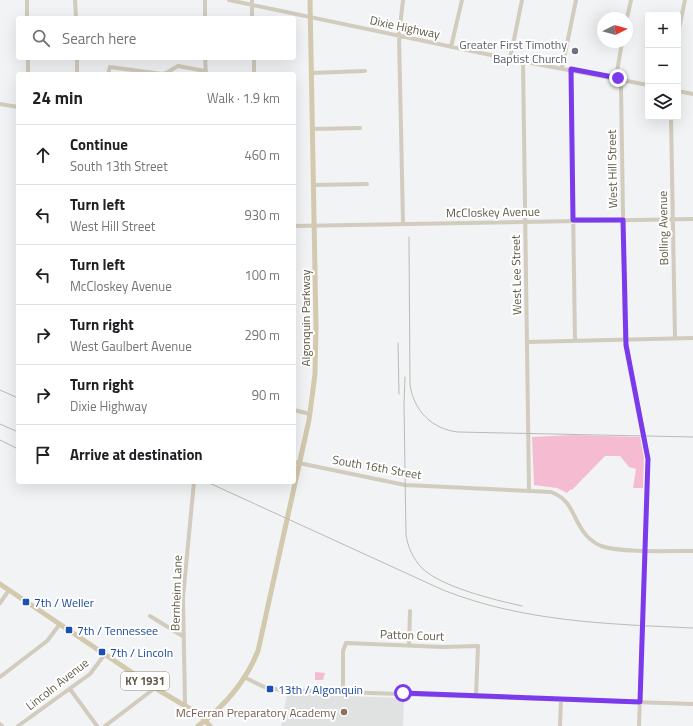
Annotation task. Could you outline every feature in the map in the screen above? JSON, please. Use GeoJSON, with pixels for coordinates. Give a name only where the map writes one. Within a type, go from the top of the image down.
{"type":"FeatureCollection","features":[{"type":"Feature","properties":{"kind":"main road","name":"Algonquin Parkway"},"geometry":{"type":"LineString","coordinates":[[297,463],[310,414],[316,349],[310,0]]}},
{"type":"Feature","properties":{"kind":"main road","name":"Algonquin Parkway"},"geometry":{"type":"LineString","coordinates":[[198,726],[222,707],[246,678],[252,665],[262,637],[293,484]]}},
{"type":"Feature","properties":{"kind":"main road","name":"KY 1931"},"geometry":{"type":"LineString","coordinates":[[0,584],[155,688],[185,705],[206,720]]}},
{"type":"Feature","properties":{"kind":"main road"},"geometry":{"type":"LineString","coordinates":[[206,720],[210,726]]}},
{"type":"Feature","properties":{"kind":"street"},"geometry":{"type":"LineString","coordinates":[[27,0],[27,16]]}},
{"type":"Feature","properties":{"kind":"street"},"geometry":{"type":"LineString","coordinates":[[75,0],[76,16]]}},
{"type":"Feature","properties":{"kind":"street"},"geometry":{"type":"LineString","coordinates":[[205,0],[205,16]]}},
{"type":"Feature","properties":{"kind":"street","name":"Dixie Highway"},"geometry":{"type":"LineString","coordinates":[[229,0],[252,2],[310,18],[510,59],[645,83]]}},
{"type":"Feature","properties":{"kind":"street"},"geometry":{"type":"LineString","coordinates":[[403,0],[398,35],[403,224]]}},
{"type":"Feature","properties":{"kind":"street"},"geometry":{"type":"LineString","coordinates":[[451,47],[462,0]]}},
{"type":"Feature","properties":{"kind":"street"},"geometry":{"type":"LineString","coordinates":[[510,59],[522,0]]}},
{"type":"Feature","properties":{"kind":"street"},"geometry":{"type":"LineString","coordinates":[[562,68],[576,0]]}},
{"type":"Feature","properties":{"kind":"street"},"geometry":{"type":"LineString","coordinates":[[628,12],[630,0]]}},
{"type":"Feature","properties":{"kind":"street"},"geometry":{"type":"LineString","coordinates":[[681,19],[685,0]]}},
{"type":"Feature","properties":{"kind":"street"},"geometry":{"type":"LineString","coordinates":[[252,2],[252,16]]}},
{"type":"Feature","properties":{"kind":"street","name":"West Hill Street"},"geometry":{"type":"LineString","coordinates":[[621,48],[617,67],[621,88],[625,340],[648,457],[640,726]]}},
{"type":"Feature","properties":{"kind":"street"},"geometry":{"type":"LineString","coordinates":[[28,60],[28,72]]}},
{"type":"Feature","properties":{"kind":"street"},"geometry":{"type":"LineString","coordinates":[[77,60],[77,72]]}},
{"type":"Feature","properties":{"kind":"street"},"geometry":{"type":"LineString","coordinates":[[168,72],[178,66],[206,72],[205,60]]}},
{"type":"Feature","properties":{"kind":"street"},"geometry":{"type":"LineString","coordinates":[[254,60],[254,72]]}},
{"type":"Feature","properties":{"kind":"street","name":"West Lee Street"},"geometry":{"type":"LineString","coordinates":[[523,61],[529,490]]}},
{"type":"Feature","properties":{"kind":"street"},"geometry":{"type":"LineString","coordinates":[[108,72],[110,66],[149,72]]}},
{"type":"Feature","properties":{"kind":"street"},"geometry":{"type":"LineString","coordinates":[[571,69],[575,341]]}},
{"type":"Feature","properties":{"kind":"street"},"geometry":{"type":"LineString","coordinates":[[311,73],[365,71]]}},
{"type":"Feature","properties":{"kind":"street"},"geometry":{"type":"LineString","coordinates":[[681,92],[693,94]]}},
{"type":"Feature","properties":{"kind":"street"},"geometry":{"type":"LineString","coordinates":[[0,104],[16,107]]}},
{"type":"Feature","properties":{"kind":"street","name":"Bolling Avenue"},"geometry":{"type":"LineString","coordinates":[[671,120],[674,338]]}},
{"type":"Feature","properties":{"kind":"street"},"geometry":{"type":"LineString","coordinates":[[312,129],[360,128]]}},
{"type":"Feature","properties":{"kind":"street"},"geometry":{"type":"LineString","coordinates":[[314,186],[367,184]]}},
{"type":"Feature","properties":{"kind":"street","name":"McCloskey Avenue"},"geometry":{"type":"LineString","coordinates":[[296,226],[693,219]]}},
{"type":"Feature","properties":{"kind":"street"},"geometry":{"type":"LineString","coordinates":[[527,342],[693,338]]}},
{"type":"Feature","properties":{"kind":"street"},"geometry":{"type":"LineString","coordinates":[[296,410],[310,414]]}},
{"type":"Feature","properties":{"kind":"street","name":"South 16th Street"},"geometry":{"type":"LineString","coordinates":[[297,463],[413,486],[551,492],[564,499],[572,509],[583,531],[596,543],[614,549],[693,551]]}},
{"type":"Feature","properties":{"kind":"street","name":"Bernheim Lane"},"geometry":{"type":"LineString","coordinates":[[185,705],[184,587],[194,484]]}},
{"type":"Feature","properties":{"kind":"street"},"geometry":{"type":"LineString","coordinates":[[0,603],[9,590]]}},
{"type":"Feature","properties":{"kind":"street"},"geometry":{"type":"LineString","coordinates":[[409,646],[410,611]]}},
{"type":"Feature","properties":{"kind":"street"},"geometry":{"type":"LineString","coordinates":[[150,616],[184,637]]}},
{"type":"Feature","properties":{"kind":"street"},"geometry":{"type":"LineString","coordinates":[[0,676],[47,641],[60,624]]}},
{"type":"Feature","properties":{"kind":"street","name":"Patton Court"},"geometry":{"type":"LineString","coordinates":[[343,692],[343,651],[346,643],[409,646],[478,646],[476,696]]}},
{"type":"Feature","properties":{"kind":"street","name":"Lincoln Avenue"},"geometry":{"type":"LineString","coordinates":[[18,726],[94,670],[105,654]]}},
{"type":"Feature","properties":{"kind":"street"},"geometry":{"type":"LineString","coordinates":[[246,678],[260,686],[275,690],[693,704]]}},
{"type":"Feature","properties":{"kind":"street"},"geometry":{"type":"LineString","coordinates":[[105,726],[155,688]]}},
{"type":"Feature","properties":{"kind":"street"},"geometry":{"type":"LineString","coordinates":[[70,689],[97,726]]}},
{"type":"Feature","properties":{"kind":"street"},"geometry":{"type":"LineString","coordinates":[[560,726],[561,699]]}},
{"type":"Feature","properties":{"kind":"shaded area"},"geometry":{"type":"Polygon","coordinates":[[[573,435],[640,437],[644,458],[643,488],[633,488],[636,469],[629,467],[620,456],[605,456],[572,490],[571,489],[567,493],[557,488],[534,485],[532,437],[573,435]]]}},
{"type":"Feature","properties":{"kind":"shaded area"},"geometry":{"type":"Polygon","coordinates":[[[315,672],[325,673],[323,680],[315,680],[315,672]]]}},
{"type":"Feature","properties":{"kind":"shaded area","name":"McFerran Preparatory Academy"},"geometry":{"type":"Polygon","coordinates":[[[287,694],[404,698],[403,726],[281,726],[287,694]]]}},
{"type":"Feature","properties":{"kind":"railway"},"geometry":{"type":"LineString","coordinates":[[409,237],[410,385],[412,394],[420,411],[432,423],[458,432],[693,437]]}},
{"type":"Feature","properties":{"kind":"railway"},"geometry":{"type":"LineString","coordinates":[[398,343],[399,394]]}},
{"type":"Feature","properties":{"kind":"railway"},"geometry":{"type":"LineString","coordinates":[[405,377],[406,535],[411,553],[422,568],[442,581],[469,592],[522,606]]}},
{"type":"Feature","properties":{"kind":"railway"},"geometry":{"type":"LineString","coordinates":[[0,390],[16,397]]}},
{"type":"Feature","properties":{"kind":"railway"},"geometry":{"type":"LineString","coordinates":[[0,424],[16,431]]}},
{"type":"Feature","properties":{"kind":"railway"},"geometry":{"type":"LineString","coordinates":[[0,440],[16,448]]}},
{"type":"Feature","properties":{"kind":"railway"},"geometry":{"type":"LineString","coordinates":[[211,484],[443,590],[474,601],[504,609],[566,620],[693,628]]}},
{"type":"Feature","properties":{"kind":"place","name":"Greater First Timothy Baptist Church"},"geometry":{"type":"Point","coordinates":[575,51]}},
{"type":"Feature","properties":{"kind":"place","name":"7th / Weller"},"geometry":{"type":"Point","coordinates":[26,602]}},
{"type":"Feature","properties":{"kind":"place","name":"7th / Tennessee"},"geometry":{"type":"Point","coordinates":[69,630]}},
{"type":"Feature","properties":{"kind":"place","name":"7th / Lincoln"},"geometry":{"type":"Point","coordinates":[102,652]}},
{"type":"Feature","properties":{"kind":"place","name":"13th / Algonquin"},"geometry":{"type":"Point","coordinates":[270,689]}},
{"type":"Feature","properties":{"kind":"place","name":"McFerran Preparatory Academy"},"geometry":{"type":"Point","coordinates":[344,712]}},
{"type":"Feature","properties":{"kind":"route"},"geometry":{"type":"LineString","coordinates":[[403,693],[640,702],[648,457],[625,336],[623,220],[573,220],[571,69],[618,78]]}}]}
